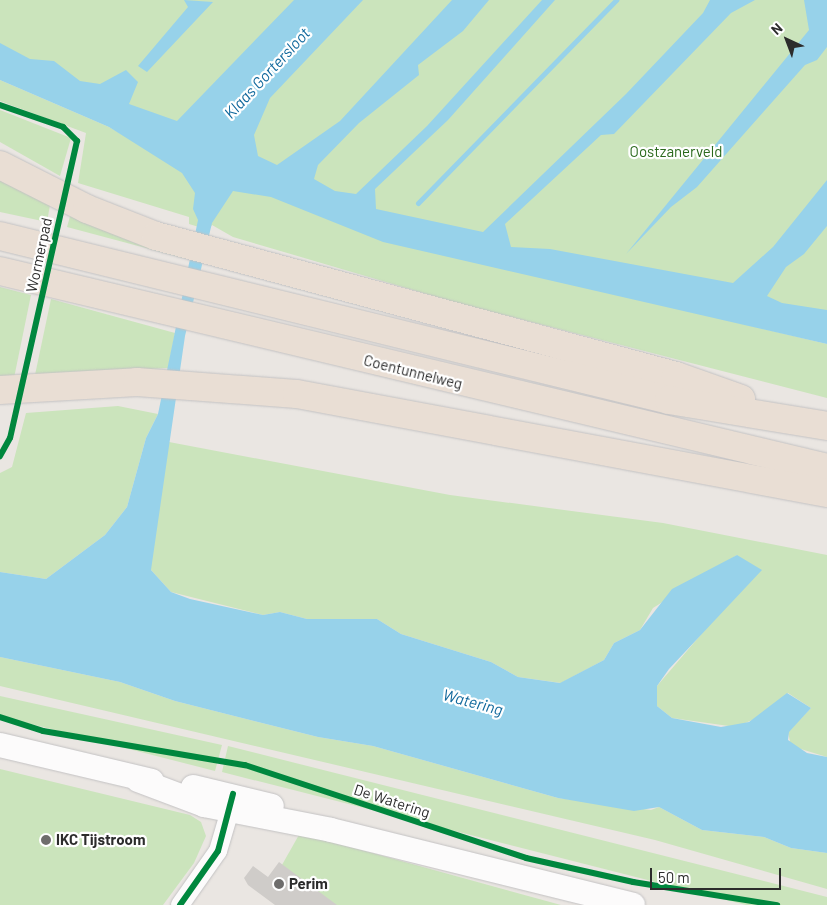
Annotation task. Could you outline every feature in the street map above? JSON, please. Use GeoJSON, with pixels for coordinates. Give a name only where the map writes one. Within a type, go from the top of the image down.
{"type":"FeatureCollection","features":[{"type":"Feature","properties":{"kind":"highway"},"geometry":{"type":"LineString","coordinates":[[0,165],[87,209],[156,236],[676,376],[817,424]]}},
{"type":"Feature","properties":{"kind":"highway"},"geometry":{"type":"LineString","coordinates":[[0,236],[142,269],[669,400],[817,424]]}},
{"type":"Feature","properties":{"kind":"highway","name":"Coentunnelweg"},"geometry":{"type":"LineString","coordinates":[[0,270],[229,327],[827,468]]}},
{"type":"Feature","properties":{"kind":"highway"},"geometry":{"type":"LineString","coordinates":[[4,389],[82,383],[202,384],[307,396],[827,493]]}},
{"type":"Feature","properties":{"kind":"main road"},"geometry":{"type":"LineString","coordinates":[[0,745],[634,905]]}},
{"type":"Feature","properties":{"kind":"street"},"geometry":{"type":"LineString","coordinates":[[180,905],[218,851],[232,803]]}},
{"type":"Feature","properties":{"kind":"green space","name":"Oostzanerveld"},"geometry":{"type":"Polygon","coordinates":[[[0,0],[827,0],[827,340],[368,235],[827,344],[827,398],[457,303],[233,237],[212,225],[209,230],[189,224],[189,217],[78,183],[86,133],[0,101],[0,80],[109,127],[151,151],[139,140],[0,78],[0,0]]]}},
{"type":"Feature","properties":{"kind":"green space"},"geometry":{"type":"Polygon","coordinates":[[[0,110],[71,138],[60,176],[0,142],[0,110]]]}},
{"type":"Feature","properties":{"kind":"green space"},"geometry":{"type":"Polygon","coordinates":[[[0,179],[50,205],[47,222],[0,212],[0,179]]]}},
{"type":"Feature","properties":{"kind":"green space"},"geometry":{"type":"Polygon","coordinates":[[[71,213],[93,221],[187,259],[67,227],[71,213]]]}},
{"type":"Feature","properties":{"kind":"green space"},"geometry":{"type":"Polygon","coordinates":[[[0,287],[31,295],[14,378],[0,380],[0,287]]]}},
{"type":"Feature","properties":{"kind":"green space"},"geometry":{"type":"Polygon","coordinates":[[[51,299],[175,333],[168,368],[35,375],[51,299]]]}},
{"type":"Feature","properties":{"kind":"green space"},"geometry":{"type":"Polygon","coordinates":[[[118,406],[158,414],[146,438],[127,507],[105,535],[46,579],[0,572],[0,473],[12,467],[26,413],[118,406]]]}},
{"type":"Feature","properties":{"kind":"green space"},"geometry":{"type":"Polygon","coordinates":[[[169,442],[450,495],[663,523],[827,555],[827,757],[791,746],[788,732],[811,708],[788,693],[759,717],[736,727],[672,718],[657,706],[657,686],[704,631],[737,555],[653,608],[640,630],[614,643],[604,660],[561,683],[518,677],[491,662],[401,634],[377,619],[307,619],[280,612],[263,615],[171,592],[151,570],[150,556],[169,442]]]}},
{"type":"Feature","properties":{"kind":"green space"},"geometry":{"type":"Polygon","coordinates":[[[0,657],[120,682],[175,701],[318,737],[373,746],[558,798],[651,810],[659,807],[702,830],[764,837],[791,848],[827,853],[827,889],[655,840],[0,686],[0,657]]]}},
{"type":"Feature","properties":{"kind":"green space"},"geometry":{"type":"Polygon","coordinates":[[[0,696],[222,745],[215,771],[0,716],[0,696]]]}},
{"type":"Feature","properties":{"kind":"green space"},"geometry":{"type":"Polygon","coordinates":[[[228,746],[827,897],[827,905],[746,905],[222,772],[228,746]]]}},
{"type":"Feature","properties":{"kind":"green space"},"geometry":{"type":"Polygon","coordinates":[[[0,769],[190,815],[201,822],[206,836],[194,863],[163,905],[0,905],[0,769]]]}},
{"type":"Feature","properties":{"kind":"green space"},"geometry":{"type":"Polygon","coordinates":[[[300,833],[561,905],[324,905],[278,872],[300,833]]]}},
{"type":"Feature","properties":{"kind":"water"},"geometry":{"type":"Polygon","coordinates":[[[184,0],[213,2],[147,72],[138,66],[188,7],[184,0]]]}},
{"type":"Feature","properties":{"kind":"water"},"geometry":{"type":"Polygon","coordinates":[[[294,0],[363,0],[270,98],[254,135],[258,156],[277,165],[340,121],[452,0],[489,0],[463,31],[418,65],[419,75],[359,123],[318,165],[314,179],[335,191],[356,194],[427,126],[542,0],[555,0],[448,120],[375,189],[376,209],[483,232],[626,94],[703,13],[710,0],[755,0],[731,13],[614,134],[601,135],[505,224],[511,247],[550,249],[733,283],[773,247],[827,180],[827,226],[804,254],[786,267],[767,296],[782,303],[827,310],[827,344],[383,242],[271,197],[233,191],[212,223],[185,336],[151,570],[171,592],[190,599],[263,615],[280,612],[307,619],[377,619],[401,634],[491,662],[518,677],[560,683],[604,660],[614,643],[640,630],[672,589],[737,555],[762,570],[669,669],[657,686],[657,706],[672,718],[721,727],[749,722],[787,693],[811,708],[789,732],[788,740],[807,753],[827,757],[827,853],[791,848],[764,837],[702,830],[659,807],[634,811],[558,798],[373,746],[318,737],[175,701],[120,682],[0,657],[0,572],[46,579],[105,535],[127,507],[146,438],[158,414],[198,220],[193,209],[195,193],[182,173],[109,127],[0,80],[0,43],[30,59],[54,61],[80,81],[100,84],[126,70],[138,82],[129,104],[177,121],[294,0]]]}},
{"type":"Feature","properties":{"kind":"water"},"geometry":{"type":"Polygon","coordinates":[[[804,0],[827,0],[827,47],[817,60],[805,65],[697,187],[671,207],[626,254],[809,30],[804,0]]]}},
{"type":"Feature","properties":{"kind":"building","name":"Perim"},"geometry":{"type":"Polygon","coordinates":[[[279,862],[337,905],[275,905],[248,885],[244,878],[253,866],[268,877],[279,862]]]}},
{"type":"Feature","properties":{"kind":"waterway"},"geometry":{"type":"LineString","coordinates":[[418,203],[616,0]]}},
{"type":"Feature","properties":{"kind":"cycle path","name":"Wormerpad"},"geometry":{"type":"LineString","coordinates":[[0,105],[63,127],[77,141],[10,438],[0,456]]}},
{"type":"Feature","properties":{"kind":"cycle path","name":"De Watering"},"geometry":{"type":"LineString","coordinates":[[0,717],[43,731],[245,765],[526,858],[633,882],[777,905]]}},
{"type":"Feature","properties":{"kind":"cycle path"},"geometry":{"type":"LineString","coordinates":[[180,905],[218,851],[233,794]]}},
{"type":"Feature","properties":{"kind":"place","name":"IKC Tijstroom"},"geometry":{"type":"Point","coordinates":[46,840]}},
{"type":"Feature","properties":{"kind":"place","name":"Perim"},"geometry":{"type":"Point","coordinates":[279,884]}},
{"type":"Feature","properties":{"kind":"water label","name":"Klaas Gortersloot"},"geometry":{"type":"Point","coordinates":[267,73]}},
{"type":"Feature","properties":{"kind":"water label","name":"Watering"},"geometry":{"type":"Point","coordinates":[473,702]}}]}
